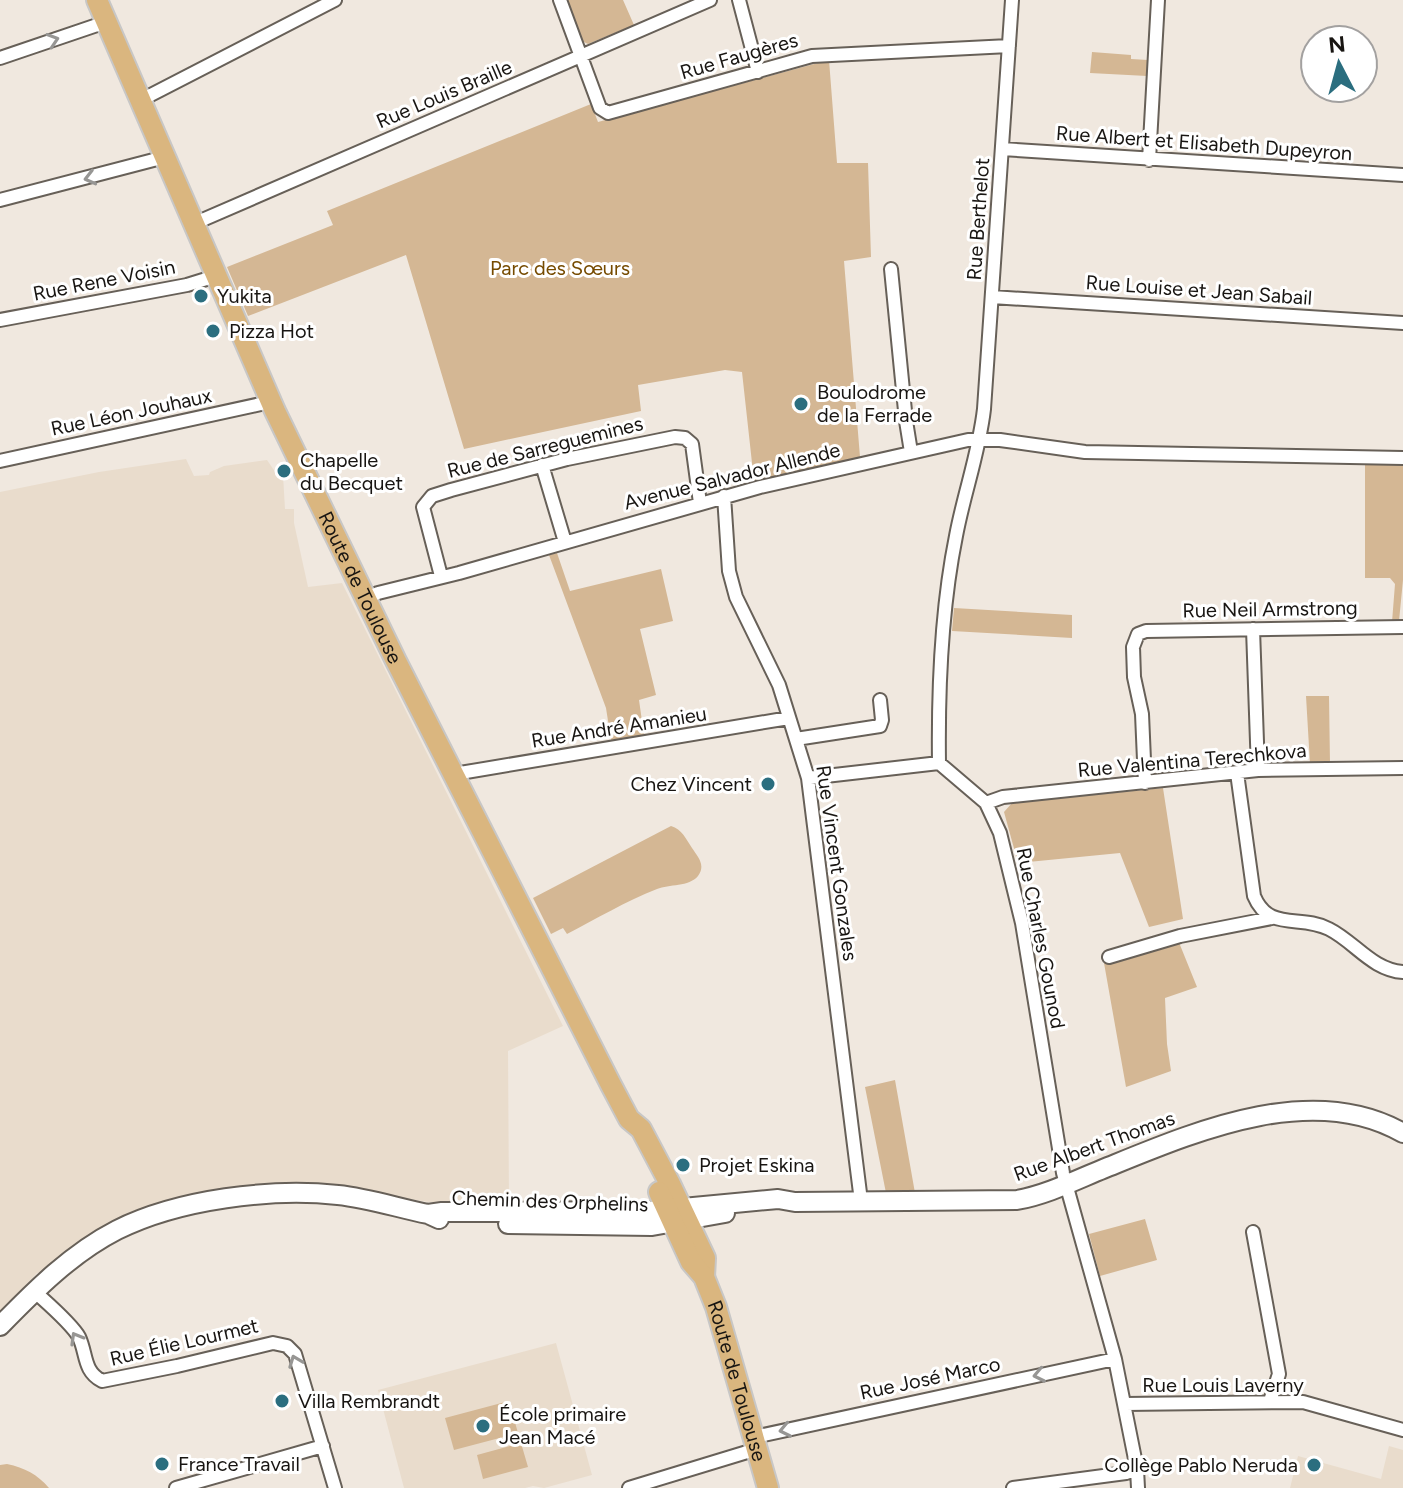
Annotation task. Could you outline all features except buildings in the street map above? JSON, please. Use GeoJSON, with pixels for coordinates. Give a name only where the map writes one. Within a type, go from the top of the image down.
{"type":"FeatureCollection","features":[{"type":"Feature","properties":{"kind":"main road","name":"Route de Toulouse"},"geometry":{"type":"LineString","coordinates":[[97,0],[270,402],[629,1119],[641,1129],[677,1215],[705,1258],[704,1277],[716,1307],[768,1488]]}},
{"type":"Feature","properties":{"kind":"street"},"geometry":{"type":"LineString","coordinates":[[141,100],[335,0]]}},
{"type":"Feature","properties":{"kind":"street","name":"Rue Faugères"},"geometry":{"type":"LineString","coordinates":[[560,0],[600,108],[608,113],[812,56],[1009,46]]}},
{"type":"Feature","properties":{"kind":"street","name":"Rue Louis Braille"},"geometry":{"type":"LineString","coordinates":[[193,224],[710,0]]}},
{"type":"Feature","properties":{"kind":"street"},"geometry":{"type":"LineString","coordinates":[[739,0],[758,72]]}},
{"type":"Feature","properties":{"kind":"street","name":"Rue Berthelot"},"geometry":{"type":"LineString","coordinates":[[980,440],[1012,0]]}},
{"type":"Feature","properties":{"kind":"street"},"geometry":{"type":"LineString","coordinates":[[1149,160],[1158,0]]}},
{"type":"Feature","properties":{"kind":"street"},"geometry":{"type":"LineString","coordinates":[[0,58],[106,22]]}},
{"type":"Feature","properties":{"kind":"street","name":"Rue Albert et Elisabeth Dupeyron"},"geometry":{"type":"LineString","coordinates":[[1002,149],[1403,175]]}},
{"type":"Feature","properties":{"kind":"street"},"geometry":{"type":"LineString","coordinates":[[0,200],[165,157]]}},
{"type":"Feature","properties":{"kind":"street"},"geometry":{"type":"LineString","coordinates":[[891,269],[911,452]]}},
{"type":"Feature","properties":{"kind":"street","name":"Rue Rene Voisin"},"geometry":{"type":"LineString","coordinates":[[0,320],[187,285],[216,276]]}},
{"type":"Feature","properties":{"kind":"street","name":"Rue Louise et Jean Sabail"},"geometry":{"type":"LineString","coordinates":[[992,297],[1403,323]]}},
{"type":"Feature","properties":{"kind":"street","name":"Rue Léon Jouhaux"},"geometry":{"type":"LineString","coordinates":[[0,461],[270,402]]}},
{"type":"Feature","properties":{"kind":"street","name":"Rue de Sarreguemines"},"geometry":{"type":"LineString","coordinates":[[441,576],[423,512],[428,498],[542,465],[675,437],[685,438],[692,444],[700,503]]}},
{"type":"Feature","properties":{"kind":"street"},"geometry":{"type":"LineString","coordinates":[[808,778],[939,763],[946,596],[956,533],[980,440]]}},
{"type":"Feature","properties":{"kind":"street","name":"Avenue Salvador Allende"},"geometry":{"type":"LineString","coordinates":[[366,598],[724,496],[911,452],[980,440],[1085,452],[1403,458]]}},
{"type":"Feature","properties":{"kind":"street"},"geometry":{"type":"LineString","coordinates":[[542,465],[565,542]]}},
{"type":"Feature","properties":{"kind":"street","name":"Rue Vincent Gonzales"},"geometry":{"type":"LineString","coordinates":[[724,496],[729,571],[736,597],[773,671],[808,778],[861,1201]]}},
{"type":"Feature","properties":{"kind":"street","name":"Rue Neil Armstrong"},"geometry":{"type":"LineString","coordinates":[[1145,783],[1142,714],[1134,677],[1134,639],[1138,634],[1146,631],[1403,627]]}},
{"type":"Feature","properties":{"kind":"street"},"geometry":{"type":"LineString","coordinates":[[1253,629],[1258,770]]}},
{"type":"Feature","properties":{"kind":"street"},"geometry":{"type":"LineString","coordinates":[[796,739],[880,726],[880,700]]}},
{"type":"Feature","properties":{"kind":"street","name":"Rue André Amanieu"},"geometry":{"type":"LineString","coordinates":[[454,774],[789,718]]}},
{"type":"Feature","properties":{"kind":"street","name":"Rue Charles Gounod"},"geometry":{"type":"LineString","coordinates":[[939,763],[986,803],[1000,833],[1019,909],[1065,1183]]}},
{"type":"Feature","properties":{"kind":"street","name":"Rue Valentina Terechkova"},"geometry":{"type":"LineString","coordinates":[[986,803],[1003,797],[1258,770],[1403,768]]}},
{"type":"Feature","properties":{"kind":"street"},"geometry":{"type":"LineString","coordinates":[[1237,773],[1254,896],[1260,910],[1272,918]]}},
{"type":"Feature","properties":{"kind":"street"},"geometry":{"type":"LineString","coordinates":[[1109,957],[1180,936],[1272,918],[1313,923],[1329,929],[1375,964],[1403,972]]}},
{"type":"Feature","properties":{"kind":"street","name":"Rue Albert Thomas"},"geometry":{"type":"LineString","coordinates":[[677,1215],[795,1202],[1017,1200],[1183,1136],[1273,1113],[1312,1111],[1364,1117],[1403,1133]]}},
{"type":"Feature","properties":{"kind":"street","name":"Rue Louis Laverny"},"geometry":{"type":"LineString","coordinates":[[1065,1183],[1125,1404],[1303,1402],[1403,1430]]}},
{"type":"Feature","properties":{"kind":"street","name":"Chemin des Orphelins"},"geometry":{"type":"LineString","coordinates":[[0,1326],[34,1291],[75,1257],[117,1230],[168,1211],[226,1199],[284,1193],[339,1195],[428,1214],[452,1211],[677,1215]]}},
{"type":"Feature","properties":{"kind":"street"},"geometry":{"type":"LineString","coordinates":[[1253,1232],[1279,1374],[1270,1401]]}},
{"type":"Feature","properties":{"kind":"street","name":"Rue Élie Lourmet"},"geometry":{"type":"LineString","coordinates":[[34,1291],[78,1335],[87,1366],[102,1381],[273,1343],[287,1346],[295,1354],[335,1488]]}},
{"type":"Feature","properties":{"kind":"street","name":"Rue José Marco"},"geometry":{"type":"LineString","coordinates":[[629,1488],[756,1443],[1115,1359]]}},
{"type":"Feature","properties":{"kind":"street"},"geometry":{"type":"LineString","coordinates":[[1125,1404],[1138,1488]]}},
{"type":"Feature","properties":{"kind":"street"},"geometry":{"type":"LineString","coordinates":[[176,1488],[323,1446]]}},
{"type":"Feature","properties":{"kind":"street"},"geometry":{"type":"LineString","coordinates":[[1013,1488],[1137,1469]]}},
{"type":"Feature","properties":{"kind":"shaded area"},"geometry":{"type":"Polygon","coordinates":[[[186,459],[194,476],[209,475],[224,466],[267,460],[278,476],[283,475],[285,509],[294,509],[294,523],[308,587],[342,583],[563,1026],[508,1051],[509,1204],[443,1204],[346,1190],[199,1196],[146,1208],[117,1222],[37,1273],[0,1313],[0,492],[186,459]]]}},
{"type":"Feature","properties":{"kind":"shaded area","name":"École primaire Jean Macé"},"geometry":{"type":"Polygon","coordinates":[[[556,1343],[592,1475],[544,1488],[404,1488],[378,1390],[556,1343]]]}},
{"type":"Feature","properties":{"kind":"shaded area","name":"Collège Pablo Neruda"},"geometry":{"type":"Polygon","coordinates":[[[1389,1446],[1403,1450],[1403,1488],[1290,1488],[1298,1456],[1381,1479],[1389,1446]]]}},
{"type":"Feature","properties":{"kind":"green space"},"geometry":{"type":"Polygon","coordinates":[[[564,0],[623,0],[634,25],[588,44],[580,40],[564,0]]]}},
{"type":"Feature","properties":{"kind":"green space"},"geometry":{"type":"Polygon","coordinates":[[[1092,52],[1131,55],[1131,59],[1148,60],[1147,76],[1090,73],[1092,52]]]}},
{"type":"Feature","properties":{"kind":"green space","name":"Parc des Sœurs"},"geometry":{"type":"Polygon","coordinates":[[[829,60],[837,163],[868,163],[871,257],[844,261],[860,457],[754,481],[742,372],[725,370],[638,385],[641,411],[464,449],[406,255],[248,316],[227,267],[333,225],[327,211],[591,104],[598,122],[829,60]]]}},
{"type":"Feature","properties":{"kind":"green space"},"geometry":{"type":"Polygon","coordinates":[[[1365,463],[1403,464],[1403,580],[1399,621],[1392,622],[1395,584],[1390,578],[1365,578],[1365,463]]]}},
{"type":"Feature","properties":{"kind":"green space"},"geometry":{"type":"Polygon","coordinates":[[[557,553],[570,591],[661,569],[673,621],[640,629],[656,695],[639,700],[644,735],[611,740],[606,708],[549,555],[557,553]]]}},
{"type":"Feature","properties":{"kind":"green space"},"geometry":{"type":"Polygon","coordinates":[[[954,608],[1072,615],[1072,638],[952,631],[954,608]]]}},
{"type":"Feature","properties":{"kind":"green space"},"geometry":{"type":"Polygon","coordinates":[[[1306,696],[1329,696],[1330,764],[1310,764],[1306,696]]]}},
{"type":"Feature","properties":{"kind":"green space"},"geometry":{"type":"Polygon","coordinates":[[[1163,788],[1183,919],[1149,927],[1120,853],[1018,863],[1004,812],[1012,803],[1163,788]]]}},
{"type":"Feature","properties":{"kind":"green space"},"geometry":{"type":"Polygon","coordinates":[[[671,826],[683,835],[700,861],[700,872],[694,880],[645,894],[567,934],[563,928],[551,934],[533,898],[671,826]]]}},
{"type":"Feature","properties":{"kind":"green space"},"geometry":{"type":"Polygon","coordinates":[[[1178,940],[1197,987],[1165,998],[1171,1071],[1126,1087],[1104,963],[1178,940]]]}},
{"type":"Feature","properties":{"kind":"green space"},"geometry":{"type":"Polygon","coordinates":[[[895,1080],[915,1193],[886,1193],[865,1087],[895,1080]]]}},
{"type":"Feature","properties":{"kind":"green space"},"geometry":{"type":"Polygon","coordinates":[[[1145,1219],[1157,1260],[1100,1276],[1089,1234],[1145,1219]]]}},
{"type":"Feature","properties":{"kind":"green space"},"geometry":{"type":"Polygon","coordinates":[[[509,1401],[518,1433],[454,1450],[445,1418],[509,1401]]]}},
{"type":"Feature","properties":{"kind":"green space"},"geometry":{"type":"Polygon","coordinates":[[[521,1443],[528,1467],[483,1479],[477,1455],[521,1443]]]}},
{"type":"Feature","properties":{"kind":"green space"},"geometry":{"type":"Polygon","coordinates":[[[7,1464],[30,1472],[49,1488],[0,1488],[0,1465],[7,1464]]]}},
{"type":"Feature","properties":{"kind":"place","name":"Yukita"},"geometry":{"type":"Point","coordinates":[201,296]}},
{"type":"Feature","properties":{"kind":"place","name":"Pizza Hot"},"geometry":{"type":"Point","coordinates":[213,331]}},
{"type":"Feature","properties":{"kind":"place","name":"Boulodrome de la Ferrade"},"geometry":{"type":"Point","coordinates":[801,404]}},
{"type":"Feature","properties":{"kind":"place","name":"Chapelle du Becquet"},"geometry":{"type":"Point","coordinates":[284,471]}},
{"type":"Feature","properties":{"kind":"place","name":"Chez Vincent"},"geometry":{"type":"Point","coordinates":[768,784]}},
{"type":"Feature","properties":{"kind":"place","name":"Projet Eskina"},"geometry":{"type":"Point","coordinates":[683,1165]}},
{"type":"Feature","properties":{"kind":"place","name":"Villa Rembrandt"},"geometry":{"type":"Point","coordinates":[282,1401]}},
{"type":"Feature","properties":{"kind":"place","name":"École primaire Jean Macé"},"geometry":{"type":"Point","coordinates":[483,1426]}},
{"type":"Feature","properties":{"kind":"place","name":"France Travail"},"geometry":{"type":"Point","coordinates":[162,1464]}},
{"type":"Feature","properties":{"kind":"place","name":"Collège Pablo Neruda"},"geometry":{"type":"Point","coordinates":[1314,1465]}}]}
